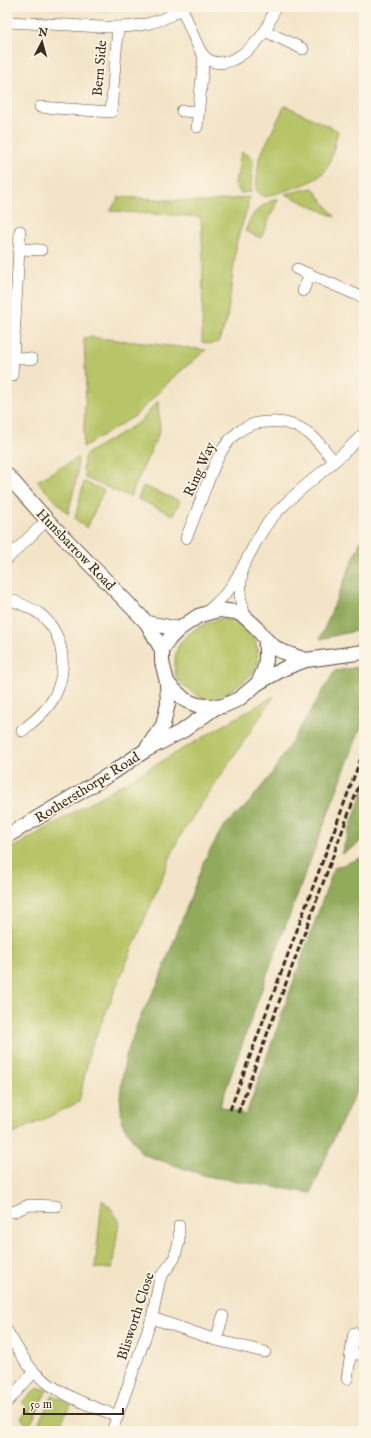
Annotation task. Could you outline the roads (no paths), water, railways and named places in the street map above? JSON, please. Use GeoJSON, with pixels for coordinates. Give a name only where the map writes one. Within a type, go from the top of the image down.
{"type":"FeatureCollection","features":[{"type":"Feature","properties":{"kind":"street"},"geometry":{"type":"LineString","coordinates":[[7,22],[118,27],[147,24],[168,16],[183,8],[204,56],[197,127]]}},
{"type":"Feature","properties":{"kind":"street"},"geometry":{"type":"LineString","coordinates":[[204,56],[212,61],[223,63],[237,58],[250,48],[264,31],[275,8]]}},
{"type":"Feature","properties":{"kind":"street","name":"Bern Side"},"geometry":{"type":"LineString","coordinates":[[40,107],[111,112],[118,27]]}},
{"type":"Feature","properties":{"kind":"street"},"geometry":{"type":"LineString","coordinates":[[264,31],[303,49]]}},
{"type":"Feature","properties":{"kind":"street"},"geometry":{"type":"LineString","coordinates":[[182,111],[198,112]]}},
{"type":"Feature","properties":{"kind":"street"},"geometry":{"type":"LineString","coordinates":[[12,376],[14,357],[11,312],[20,231]]}},
{"type":"Feature","properties":{"kind":"street"},"geometry":{"type":"LineString","coordinates":[[19,249],[41,250]]}},
{"type":"Feature","properties":{"kind":"street"},"geometry":{"type":"LineString","coordinates":[[297,268],[364,298]]}},
{"type":"Feature","properties":{"kind":"street"},"geometry":{"type":"LineString","coordinates":[[303,291],[310,274]]}},
{"type":"Feature","properties":{"kind":"street"},"geometry":{"type":"LineString","coordinates":[[14,357],[32,359]]}},
{"type":"Feature","properties":{"kind":"street","name":"Ring Way"},"geometry":{"type":"LineString","coordinates":[[186,538],[218,456],[238,431],[260,422],[282,422],[308,433],[334,461]]}},
{"type":"Feature","properties":{"kind":"street"},"geometry":{"type":"LineString","coordinates":[[207,612],[229,589],[264,528],[278,511],[364,433]]}},
{"type":"Feature","properties":{"kind":"street","name":"Hunsbarrow Road"},"geometry":{"type":"LineString","coordinates":[[7,474],[47,520],[147,622],[162,650]]}},
{"type":"Feature","properties":{"kind":"street"},"geometry":{"type":"LineString","coordinates":[[7,559],[47,520]]}},
{"type":"Feature","properties":{"kind":"street"},"geometry":{"type":"LineString","coordinates":[[242,568],[240,596],[245,617]]}},
{"type":"Feature","properties":{"kind":"street"},"geometry":{"type":"LineString","coordinates":[[7,598],[25,605],[40,614],[52,626],[60,643],[63,660],[61,678],[56,694],[46,710],[22,731]]}},
{"type":"Feature","properties":{"kind":"street"},"geometry":{"type":"LineString","coordinates":[[162,650],[178,629],[198,616],[207,612],[218,610],[236,612],[245,617],[257,628],[266,640],[278,650],[306,660]]}},
{"type":"Feature","properties":{"kind":"street"},"geometry":{"type":"LineString","coordinates":[[147,622],[178,629]]}},
{"type":"Feature","properties":{"kind":"street","name":"Rothersthorpe Road"},"geometry":{"type":"LineString","coordinates":[[167,682],[185,700],[197,705],[216,707],[223,706],[239,699],[258,683],[264,670],[266,660],[266,640]]}},
{"type":"Feature","properties":{"kind":"street","name":"Rothersthorpe Road"},"geometry":{"type":"LineString","coordinates":[[146,750],[163,724],[168,704],[167,682],[162,662],[162,650]]}},
{"type":"Feature","properties":{"kind":"street"},"geometry":{"type":"LineString","coordinates":[[258,683],[285,668],[306,660],[363,652]]}},
{"type":"Feature","properties":{"kind":"street","name":"Rothersthorpe Road"},"geometry":{"type":"LineString","coordinates":[[7,836],[112,773],[146,750],[184,730],[216,707]]}},
{"type":"Feature","properties":{"kind":"street"},"geometry":{"type":"LineString","coordinates":[[7,1212],[13,1212],[30,1205],[56,1206]]}},
{"type":"Feature","properties":{"kind":"street","name":"Blisworth Close"},"geometry":{"type":"LineString","coordinates":[[112,1431],[152,1318],[160,1278],[174,1259],[178,1242],[179,1226]]}},
{"type":"Feature","properties":{"kind":"street"},"geometry":{"type":"LineString","coordinates":[[216,1340],[223,1316]]}},
{"type":"Feature","properties":{"kind":"street"},"geometry":{"type":"LineString","coordinates":[[152,1318],[216,1340],[265,1352]]}},
{"type":"Feature","properties":{"kind":"street"},"geometry":{"type":"LineString","coordinates":[[7,1332],[34,1372],[53,1386],[92,1407],[118,1416]]}},
{"type":"Feature","properties":{"kind":"street"},"geometry":{"type":"LineString","coordinates":[[347,1379],[354,1333]]}},
{"type":"Feature","properties":{"kind":"street"},"geometry":{"type":"LineString","coordinates":[[351,1353],[364,1355]]}},
{"type":"Feature","properties":{"kind":"street"},"geometry":{"type":"LineString","coordinates":[[7,1402],[34,1372]]}},
{"type":"Feature","properties":{"kind":"railway"},"geometry":{"type":"LineString","coordinates":[[230,1110],[364,750]]}},
{"type":"Feature","properties":{"kind":"railway"},"geometry":{"type":"LineString","coordinates":[[238,1113],[364,772]]}}]}
